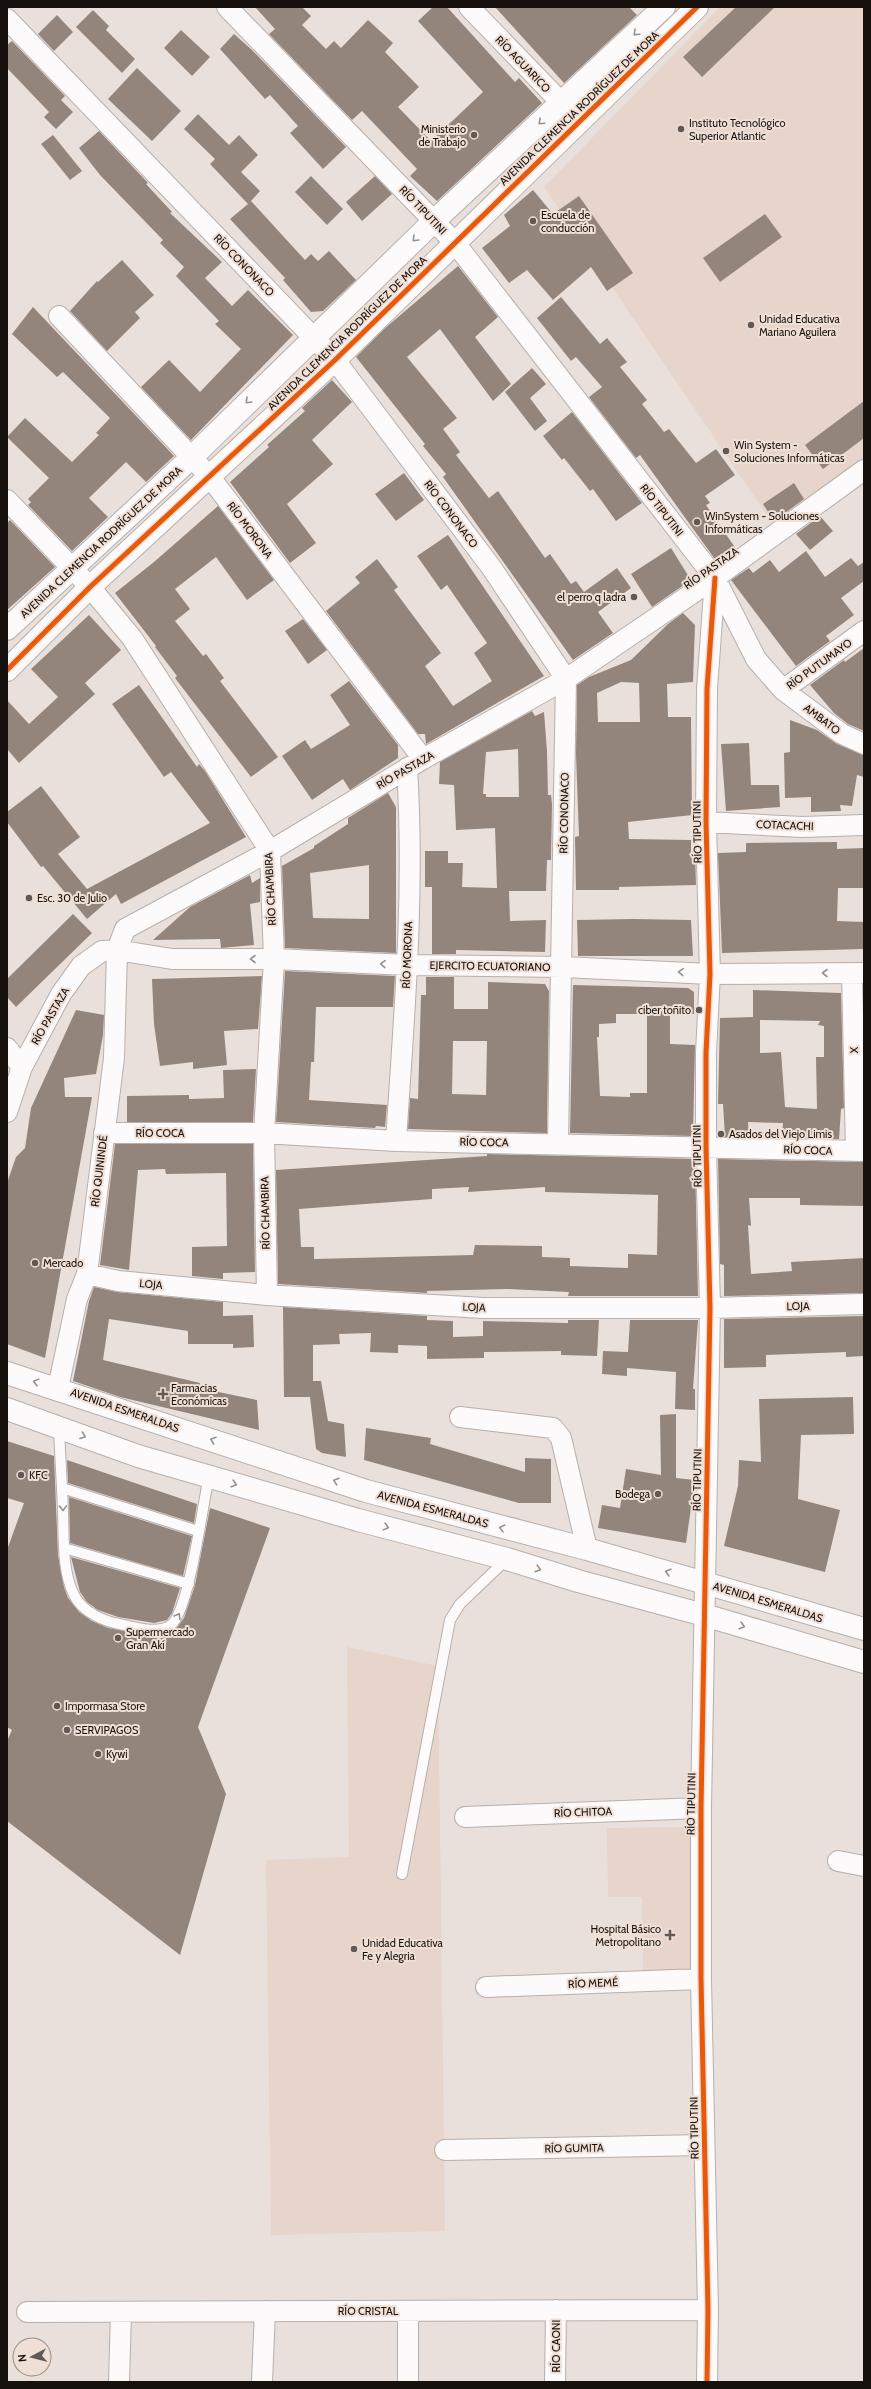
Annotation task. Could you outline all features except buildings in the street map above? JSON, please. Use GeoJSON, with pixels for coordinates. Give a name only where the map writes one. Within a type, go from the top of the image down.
{"type":"FeatureCollection","features":[{"type":"Feature","properties":{"kind":"street","name":"RÍO TIPUTINI"},"geometry":{"type":"LineString","coordinates":[[227,7],[455,243],[715,578],[707,689],[706,822],[710,974],[706,1053],[706,1147],[710,1308],[701,1808],[701,1979],[708,2310],[707,2382]]}},
{"type":"Feature","properties":{"kind":"street","name":"RÍO AGUARICO"},"geometry":{"type":"LineString","coordinates":[[469,7],[579,120]]}},
{"type":"Feature","properties":{"kind":"street","name":"AVENIDA CLEMENCIA RODRÍGUEZ DE MORA"},"geometry":{"type":"LineString","coordinates":[[7,629],[73,570],[192,457],[276,373],[315,338],[434,220],[664,7]]}},
{"type":"Feature","properties":{"kind":"street","name":"AVENIDA CLEMENCIA RODRÍGUEZ DE MORA"},"geometry":{"type":"LineString","coordinates":[[7,670],[90,588],[334,360],[579,120],[698,7]]}},
{"type":"Feature","properties":{"kind":"street","name":"RÍO CONONACO"},"geometry":{"type":"LineString","coordinates":[[7,19],[315,338],[334,360],[491,567],[566,679],[563,967],[558,1143]]}},
{"type":"Feature","properties":{"kind":"street","name":"RÍO MORONA"},"geometry":{"type":"LineString","coordinates":[[59,316],[210,477],[415,764],[410,819],[408,965],[396,1141]]}},
{"type":"Feature","properties":{"kind":"street","name":"RÍO PASTAZA"},"geometry":{"type":"LineString","coordinates":[[7,1112],[22,1067],[61,994],[81,966],[102,951],[117,950],[125,929],[270,851],[415,764],[566,679],[715,578],[864,470]]}},
{"type":"Feature","properties":{"kind":"street","name":"RÍO CHAMBIRA"},"geometry":{"type":"LineString","coordinates":[[7,500],[90,588],[132,638],[270,851],[274,959],[264,1133],[266,1295]]}},
{"type":"Feature","properties":{"kind":"street","name":"RÍO PUTUMAYO"},"geometry":{"type":"LineString","coordinates":[[715,578],[756,659],[783,690],[864,631]]}},
{"type":"Feature","properties":{"kind":"street","name":"AMBATO"},"geometry":{"type":"LineString","coordinates":[[783,690],[842,734],[864,744]]}},
{"type":"Feature","properties":{"kind":"street","name":"COTACACHI"},"geometry":{"type":"LineString","coordinates":[[706,822],[802,827],[864,825]]}},
{"type":"Feature","properties":{"kind":"street","name":"EJERCITO ECUATORIANO"},"geometry":{"type":"LineString","coordinates":[[117,950],[172,959],[274,959],[408,965],[563,967],[710,974],[858,973]]}},
{"type":"Feature","properties":{"kind":"street","name":"RÍO QUININDÉ"},"geometry":{"type":"LineString","coordinates":[[58,1388],[77,1300],[86,1274],[114,1058],[117,950]]}},
{"type":"Feature","properties":{"kind":"street","name":"X"},"geometry":{"type":"LineString","coordinates":[[858,973],[860,1151]]}},
{"type":"Feature","properties":{"kind":"street"},"geometry":{"type":"LineString","coordinates":[[7,1048],[22,1067]]}},
{"type":"Feature","properties":{"kind":"street","name":"RÍO COCA"},"geometry":{"type":"LineString","coordinates":[[104,1133],[264,1133],[396,1141],[558,1143],[860,1151]]}},
{"type":"Feature","properties":{"kind":"street","name":"LOJA"},"geometry":{"type":"LineString","coordinates":[[86,1274],[118,1281],[266,1295],[483,1308],[710,1308],[864,1304]]}},
{"type":"Feature","properties":{"kind":"street","name":"AVENIDA ESMERALDAS"},"geometry":{"type":"LineString","coordinates":[[7,1373],[58,1388],[366,1491],[587,1549],[864,1629]]}},
{"type":"Feature","properties":{"kind":"street"},"geometry":{"type":"LineString","coordinates":[[7,1408],[138,1456],[358,1520],[507,1559],[578,1581],[704,1615],[864,1662]]}},
{"type":"Feature","properties":{"kind":"street"},"geometry":{"type":"LineString","coordinates":[[460,1418],[553,1428],[558,1432],[561,1438],[587,1549]]}},
{"type":"Feature","properties":{"kind":"street"},"geometry":{"type":"LineString","coordinates":[[358,1520],[366,1491]]}},
{"type":"Feature","properties":{"kind":"street","name":"RÍO CHITOA"},"geometry":{"type":"LineString","coordinates":[[465,1817],[701,1808]]}},
{"type":"Feature","properties":{"kind":"street"},"geometry":{"type":"LineString","coordinates":[[838,1861],[864,1866]]}},
{"type":"Feature","properties":{"kind":"street","name":"RÍO MEMÉ"},"geometry":{"type":"LineString","coordinates":[[486,1987],[701,1979]]}},
{"type":"Feature","properties":{"kind":"street","name":"RÍO GUMITA"},"geometry":{"type":"LineString","coordinates":[[445,2150],[704,2145]]}},
{"type":"Feature","properties":{"kind":"street","name":"RÍO CAONI"},"geometry":{"type":"LineString","coordinates":[[555,2382],[556,2310]]}},
{"type":"Feature","properties":{"kind":"street","name":"RÍO CRISTAL"},"geometry":{"type":"LineString","coordinates":[[27,2312],[708,2310]]}},
{"type":"Feature","properties":{"kind":"street"},"geometry":{"type":"LineString","coordinates":[[262,2382],[265,2311]]}},
{"type":"Feature","properties":{"kind":"street"},"geometry":{"type":"LineString","coordinates":[[408,2311],[408,2382]]}},
{"type":"Feature","properties":{"kind":"street"},"geometry":{"type":"LineString","coordinates":[[119,2382],[121,2312]]}},
{"type":"Feature","properties":{"kind":"lane"},"geometry":{"type":"LineString","coordinates":[[59,1427],[64,1548],[69,1582],[74,1596],[83,1607],[94,1616],[116,1624],[144,1630],[172,1625],[180,1614],[189,1584],[209,1476]]}},
{"type":"Feature","properties":{"kind":"lane"},"geometry":{"type":"LineString","coordinates":[[62,1488],[198,1531]]}},
{"type":"Feature","properties":{"kind":"lane"},"geometry":{"type":"LineString","coordinates":[[64,1548],[189,1584]]}},
{"type":"Feature","properties":{"kind":"lane"},"geometry":{"type":"LineString","coordinates":[[402,1874],[450,1620],[460,1604],[507,1559]]}},
{"type":"Feature","properties":{"kind":"shaded area","name":"Unidad Educativa Mariano Aguilera"},"geometry":{"type":"Polygon","coordinates":[[[720,7],[864,7],[864,463],[775,527],[544,187],[720,7]]]}},
{"type":"Feature","properties":{"kind":"shaded area","name":"Unidad Educativa Fe y Alegria"},"geometry":{"type":"Polygon","coordinates":[[[347,1647],[438,1666],[445,2231],[271,2235],[266,1860],[349,1857],[347,1647]]]}},
{"type":"Feature","properties":{"kind":"shaded area","name":"Hospital Básico Metropolitano"},"geometry":{"type":"Polygon","coordinates":[[[696,1827],[698,1973],[643,1973],[642,1897],[608,1897],[607,1828],[696,1827]]]}},
{"type":"Feature","properties":{"kind":"cycle path"},"geometry":{"type":"LineString","coordinates":[[7,670],[90,587],[335,360],[697,7]]}},
{"type":"Feature","properties":{"kind":"cycle path"},"geometry":{"type":"LineString","coordinates":[[707,2382],[708,2310],[701,1979],[701,1808],[710,1308],[706,1147],[706,1053],[710,974],[706,822],[707,689],[715,578]]}},
{"type":"Feature","properties":{"kind":"place","name":"Instituto Tecnológico Superior Atlantic"},"geometry":{"type":"Point","coordinates":[681,129]}},
{"type":"Feature","properties":{"kind":"place","name":"Ministerio de Trabajo"},"geometry":{"type":"Point","coordinates":[474,135]}},
{"type":"Feature","properties":{"kind":"place","name":"Escuela de conducción"},"geometry":{"type":"Point","coordinates":[533,221]}},
{"type":"Feature","properties":{"kind":"place","name":"Unidad Educativa Mariano Aguilera"},"geometry":{"type":"Point","coordinates":[751,325]}},
{"type":"Feature","properties":{"kind":"place","name":"Win System - Soluciones Informáticas"},"geometry":{"type":"Point","coordinates":[726,451]}},
{"type":"Feature","properties":{"kind":"place","name":"WinSystem - Soluciones Informáticas"},"geometry":{"type":"Point","coordinates":[697,522]}},
{"type":"Feature","properties":{"kind":"place","name":"el perro q ladra"},"geometry":{"type":"Point","coordinates":[634,597]}},
{"type":"Feature","properties":{"kind":"place","name":"Esc. 30 de Julio"},"geometry":{"type":"Point","coordinates":[29,898]}},
{"type":"Feature","properties":{"kind":"place","name":"ciber toñito"},"geometry":{"type":"Point","coordinates":[699,1010]}},
{"type":"Feature","properties":{"kind":"place","name":"Asados del Viejo Limis"},"geometry":{"type":"Point","coordinates":[721,1134]}},
{"type":"Feature","properties":{"kind":"place","name":"Mercado"},"geometry":{"type":"Point","coordinates":[35,1263]}},
{"type":"Feature","properties":{"kind":"place","name":"Farmacias Económicas"},"geometry":{"type":"Point","coordinates":[163,1394]}},
{"type":"Feature","properties":{"kind":"place","name":"KFC"},"geometry":{"type":"Point","coordinates":[21,1475]}},
{"type":"Feature","properties":{"kind":"place","name":"Bodega"},"geometry":{"type":"Point","coordinates":[658,1494]}},
{"type":"Feature","properties":{"kind":"place","name":"Supermercado Gran Akí"},"geometry":{"type":"Point","coordinates":[118,1638]}},
{"type":"Feature","properties":{"kind":"place","name":"Impormasa Store"},"geometry":{"type":"Point","coordinates":[57,1706]}},
{"type":"Feature","properties":{"kind":"place","name":"SERVIPAGOS"},"geometry":{"type":"Point","coordinates":[67,1730]}},
{"type":"Feature","properties":{"kind":"place","name":"Kywi"},"geometry":{"type":"Point","coordinates":[98,1754]}},
{"type":"Feature","properties":{"kind":"place","name":"Hospital Básico Metropolitano"},"geometry":{"type":"Point","coordinates":[670,1935]}},
{"type":"Feature","properties":{"kind":"place","name":"Unidad Educativa Fe y Alegria"},"geometry":{"type":"Point","coordinates":[354,1949]}}]}
